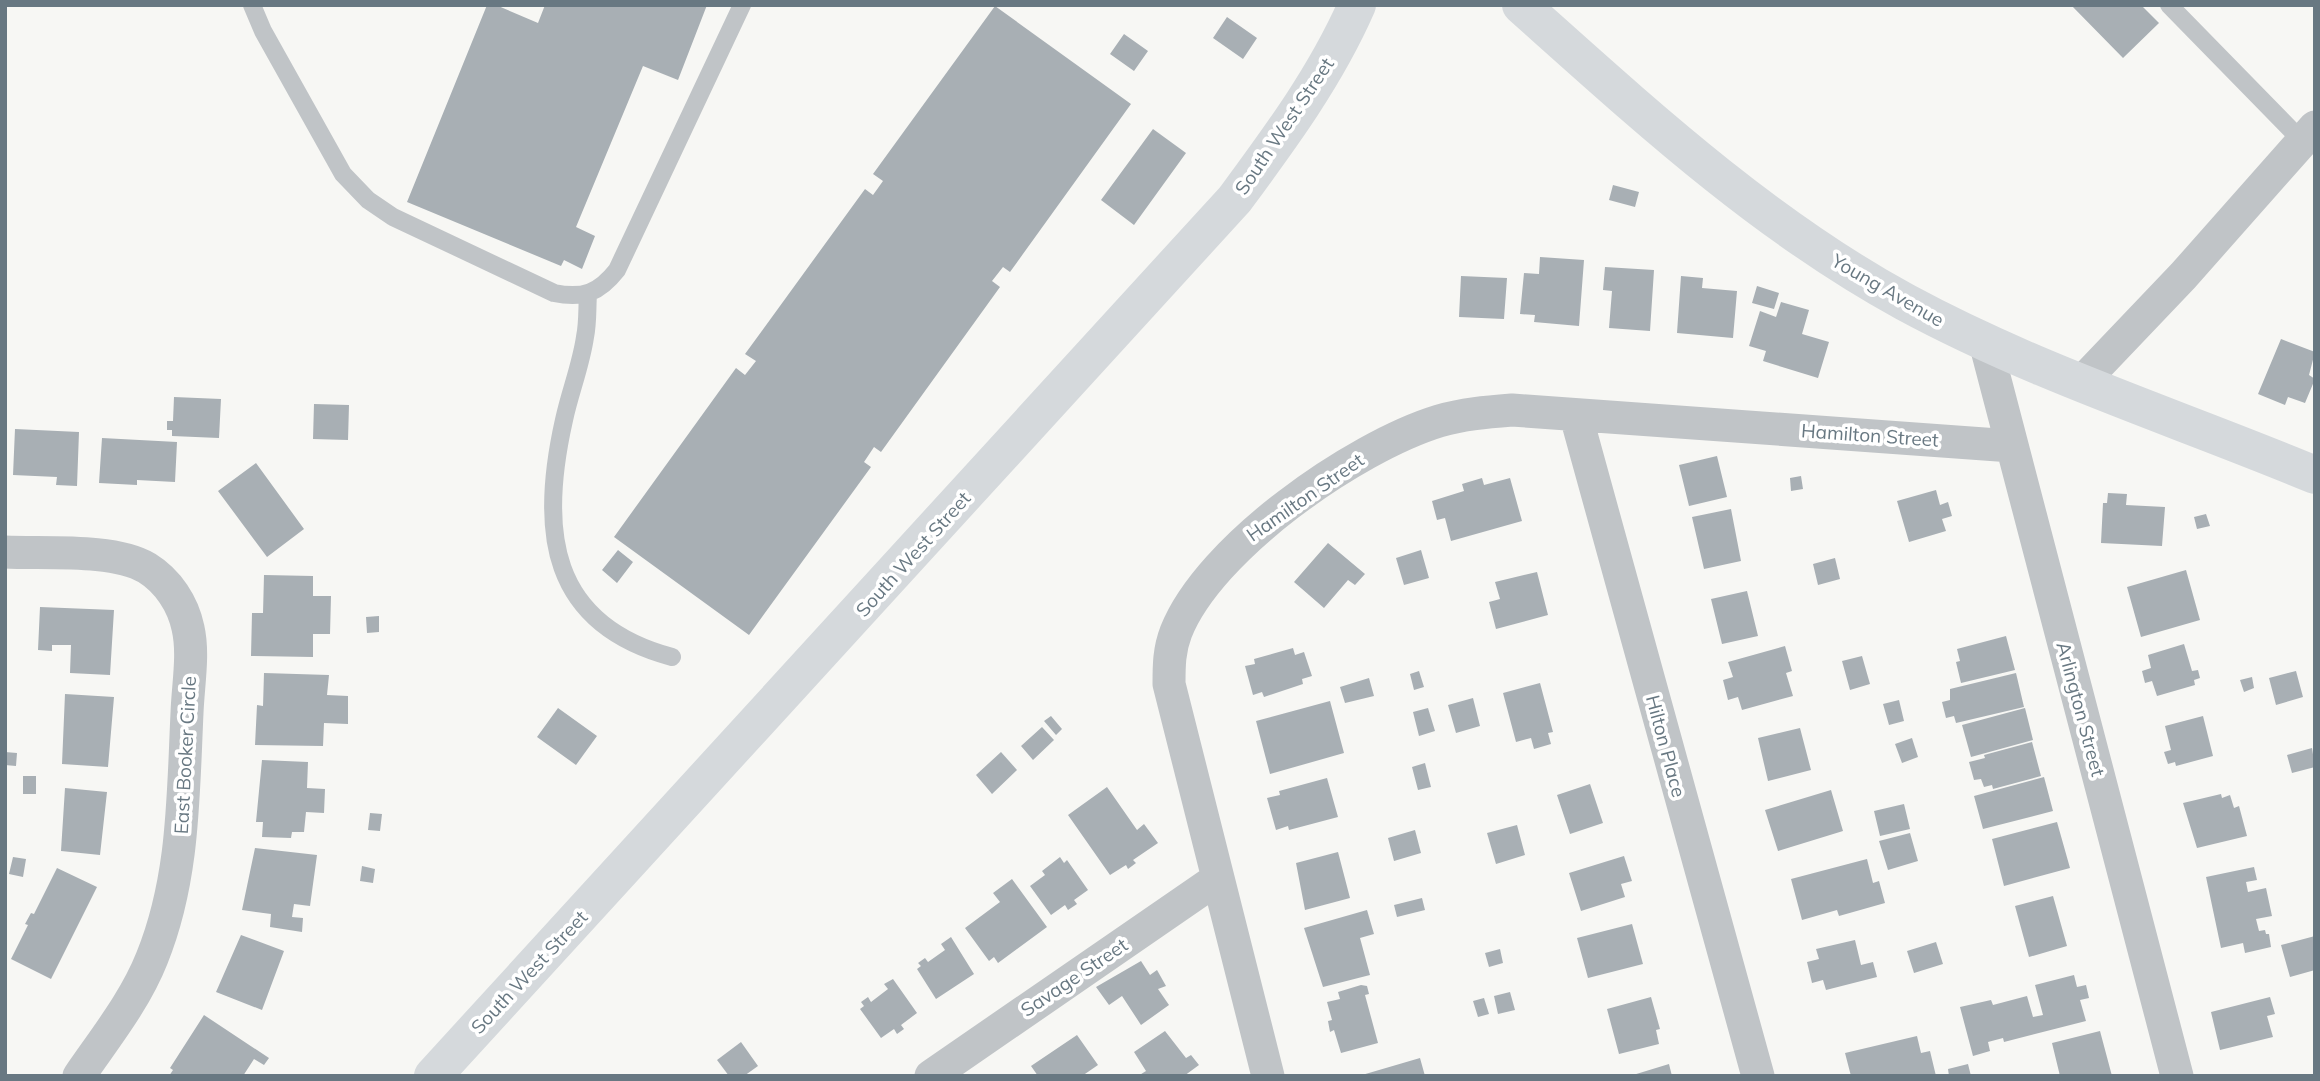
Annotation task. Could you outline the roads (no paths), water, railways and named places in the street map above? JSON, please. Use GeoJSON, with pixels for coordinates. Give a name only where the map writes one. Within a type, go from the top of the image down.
{"type":"FeatureCollection","features":[{"type":"Feature","properties":{"kind":"street","name":"Young Avenue"},"geometry":{"type":"LineString","coordinates":[[1521,5],[1657,128],[1790,229],[1902,300],[1985,342],[2081,383],[2315,475]]}},
{"type":"Feature","properties":{"kind":"street","name":"South West Street"},"geometry":{"type":"LineString","coordinates":[[433,1076],[1235,199],[1289,125],[1337,47],[1353,6]]}},
{"type":"Feature","properties":{"kind":"street"},"geometry":{"type":"LineString","coordinates":[[2081,383],[2182,276],[2308,134]]}},
{"type":"Feature","properties":{"kind":"street","name":"Arlington Street"},"geometry":{"type":"LineString","coordinates":[[1985,342],[2177,1076]]}},
{"type":"Feature","properties":{"kind":"street","name":"Hamilton Street"},"geometry":{"type":"LineString","coordinates":[[1268,1076],[1169,684],[1169,657],[1176,632],[1192,601],[1212,572],[1243,541],[1328,477],[1387,442],[1467,414],[1512,410],[2012,446]]}},
{"type":"Feature","properties":{"kind":"street","name":"Hilton Place"},"geometry":{"type":"LineString","coordinates":[[1576,416],[1758,1076]]}},
{"type":"Feature","properties":{"kind":"street","name":"East Booker Circle"},"geometry":{"type":"LineString","coordinates":[[5,552],[123,558],[147,568],[167,584],[179,601],[189,633],[181,853],[170,907],[152,960],[132,999],[79,1076]]}},
{"type":"Feature","properties":{"kind":"street","name":"Savage Street"},"geometry":{"type":"LineString","coordinates":[[930,1076],[1217,879]]}},
{"type":"Feature","properties":{"kind":"lane"},"geometry":{"type":"LineString","coordinates":[[252,5],[263,31],[343,174],[368,200],[393,217],[554,293],[573,297],[588,295],[604,287],[617,270],[742,5]]}},
{"type":"Feature","properties":{"kind":"lane"},"geometry":{"type":"LineString","coordinates":[[2169,5],[2308,134]]}},
{"type":"Feature","properties":{"kind":"lane"},"geometry":{"type":"LineString","coordinates":[[588,295],[585,337],[563,421],[555,477],[556,556],[572,592],[604,626],[641,649],[673,657]]}}]}
